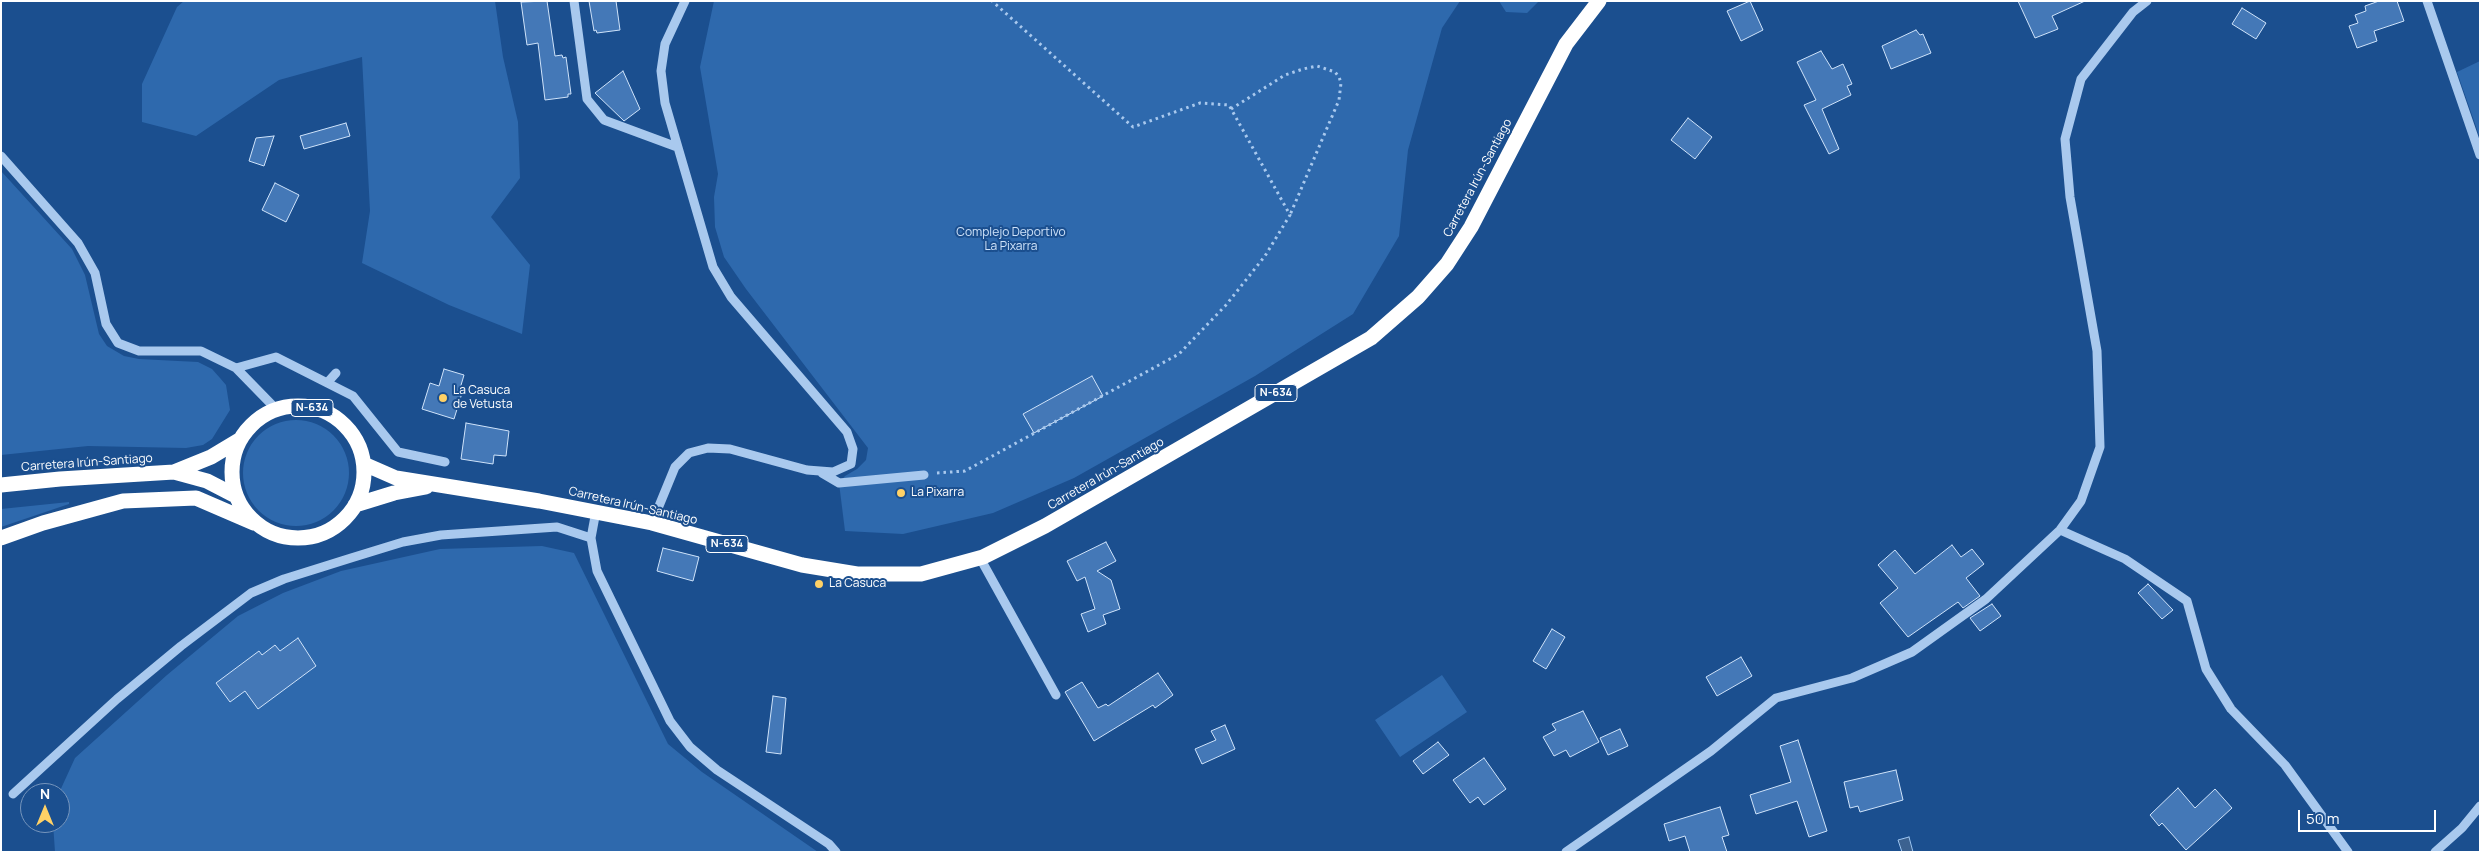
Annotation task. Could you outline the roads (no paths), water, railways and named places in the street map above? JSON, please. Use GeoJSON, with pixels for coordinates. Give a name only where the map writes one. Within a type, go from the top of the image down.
{"type":"FeatureCollection","features":[{"type":"Feature","properties":{"kind":"highway","name":"Carretera Irún-Santiago"},"geometry":{"type":"LineString","coordinates":[[364,464],[396,478],[435,486],[596,511],[652,523],[802,565],[857,574],[921,574],[980,558],[1045,526],[1371,338],[1418,297],[1447,264],[1471,227],[1566,44],[1599,1]]}},
{"type":"Feature","properties":{"kind":"highway","name":"N-634"},"geometry":{"type":"LineString","coordinates":[[305,406],[328,413],[343,423],[355,437],[364,464],[364,482],[355,505],[345,518],[329,530],[311,536],[286,537],[262,527],[246,512],[236,496],[232,477],[233,459],[241,438],[256,420],[276,409],[305,406]]}},
{"type":"Feature","properties":{"kind":"highway","name":"Carretera Irún-Santiago"},"geometry":{"type":"LineString","coordinates":[[1,485],[60,479],[174,472],[211,457],[241,438]]}},
{"type":"Feature","properties":{"kind":"highway","name":"Carretera Irún-Santiago"},"geometry":{"type":"LineString","coordinates":[[174,472],[207,482],[236,496]]}},
{"type":"Feature","properties":{"kind":"highway"},"geometry":{"type":"LineString","coordinates":[[1,475],[60,479]]}},
{"type":"Feature","properties":{"kind":"highway","name":"Carretera Irún-Santiago"},"geometry":{"type":"LineString","coordinates":[[355,505],[394,493],[435,486]]}},
{"type":"Feature","properties":{"kind":"highway"},"geometry":{"type":"LineString","coordinates":[[1,538],[43,523],[122,501],[196,498],[262,527]]}},
{"type":"Feature","properties":{"kind":"street"},"geometry":{"type":"LineString","coordinates":[[574,1],[587,99],[604,120],[677,147]]}},
{"type":"Feature","properties":{"kind":"street"},"geometry":{"type":"LineString","coordinates":[[652,523],[674,467],[688,453],[708,448],[730,449],[807,470],[833,472],[851,464],[853,449],[847,432],[731,297],[713,267],[664,103],[661,71],[665,44],[685,1]]}},
{"type":"Feature","properties":{"kind":"street"},"geometry":{"type":"LineString","coordinates":[[1566,852],[1711,751],[1776,698],[1852,678],[1912,652],[1986,599],[2060,530],[2082,501],[2100,447],[2097,351],[2070,197],[2065,139],[2082,79],[2133,12],[2146,1]]}},
{"type":"Feature","properties":{"kind":"street"},"geometry":{"type":"LineString","coordinates":[[2428,1],[2480,155]]}},
{"type":"Feature","properties":{"kind":"street"},"geometry":{"type":"LineString","coordinates":[[1,156],[78,243],[94,273],[106,324],[118,343],[139,351],[201,351],[236,368],[276,409]]}},
{"type":"Feature","properties":{"kind":"street"},"geometry":{"type":"LineString","coordinates":[[236,368],[276,357],[353,396],[398,452],[445,462]]}},
{"type":"Feature","properties":{"kind":"street"},"geometry":{"type":"LineString","coordinates":[[327,383],[336,373]]}},
{"type":"Feature","properties":{"kind":"street"},"geometry":{"type":"LineString","coordinates":[[820,471],[839,483],[924,475]]}},
{"type":"Feature","properties":{"kind":"street"},"geometry":{"type":"LineString","coordinates":[[596,511],[591,538],[597,571],[670,721],[690,747],[717,770],[814,834],[836,852]]}},
{"type":"Feature","properties":{"kind":"street"},"geometry":{"type":"LineString","coordinates":[[13,794],[124,693],[251,593],[284,579],[402,542],[441,534],[557,527],[591,538]]}},
{"type":"Feature","properties":{"kind":"street"},"geometry":{"type":"LineString","coordinates":[[2060,530],[2125,559],[2187,601],[2206,669],[2231,709],[2285,765],[2348,852]]}},
{"type":"Feature","properties":{"kind":"street"},"geometry":{"type":"LineString","coordinates":[[980,558],[1056,694]]}},
{"type":"Feature","properties":{"kind":"street"},"geometry":{"type":"LineString","coordinates":[[2435,852],[2462,828],[2480,806]]}},
{"type":"Feature","properties":{"kind":"place","name":"La Casuca de Vetusta"},"geometry":{"type":"Point","coordinates":[443,398]}},
{"type":"Feature","properties":{"kind":"place","name":"La Pixarra"},"geometry":{"type":"Point","coordinates":[901,493]}},
{"type":"Feature","properties":{"kind":"place","name":"La Casuca"},"geometry":{"type":"Point","coordinates":[819,584]}},
{"type":"Feature","properties":{"kind":"park label","name":"Complejo Deportivo La Pixarra"},"geometry":{"type":"Point","coordinates":[1011,240]}}]}
